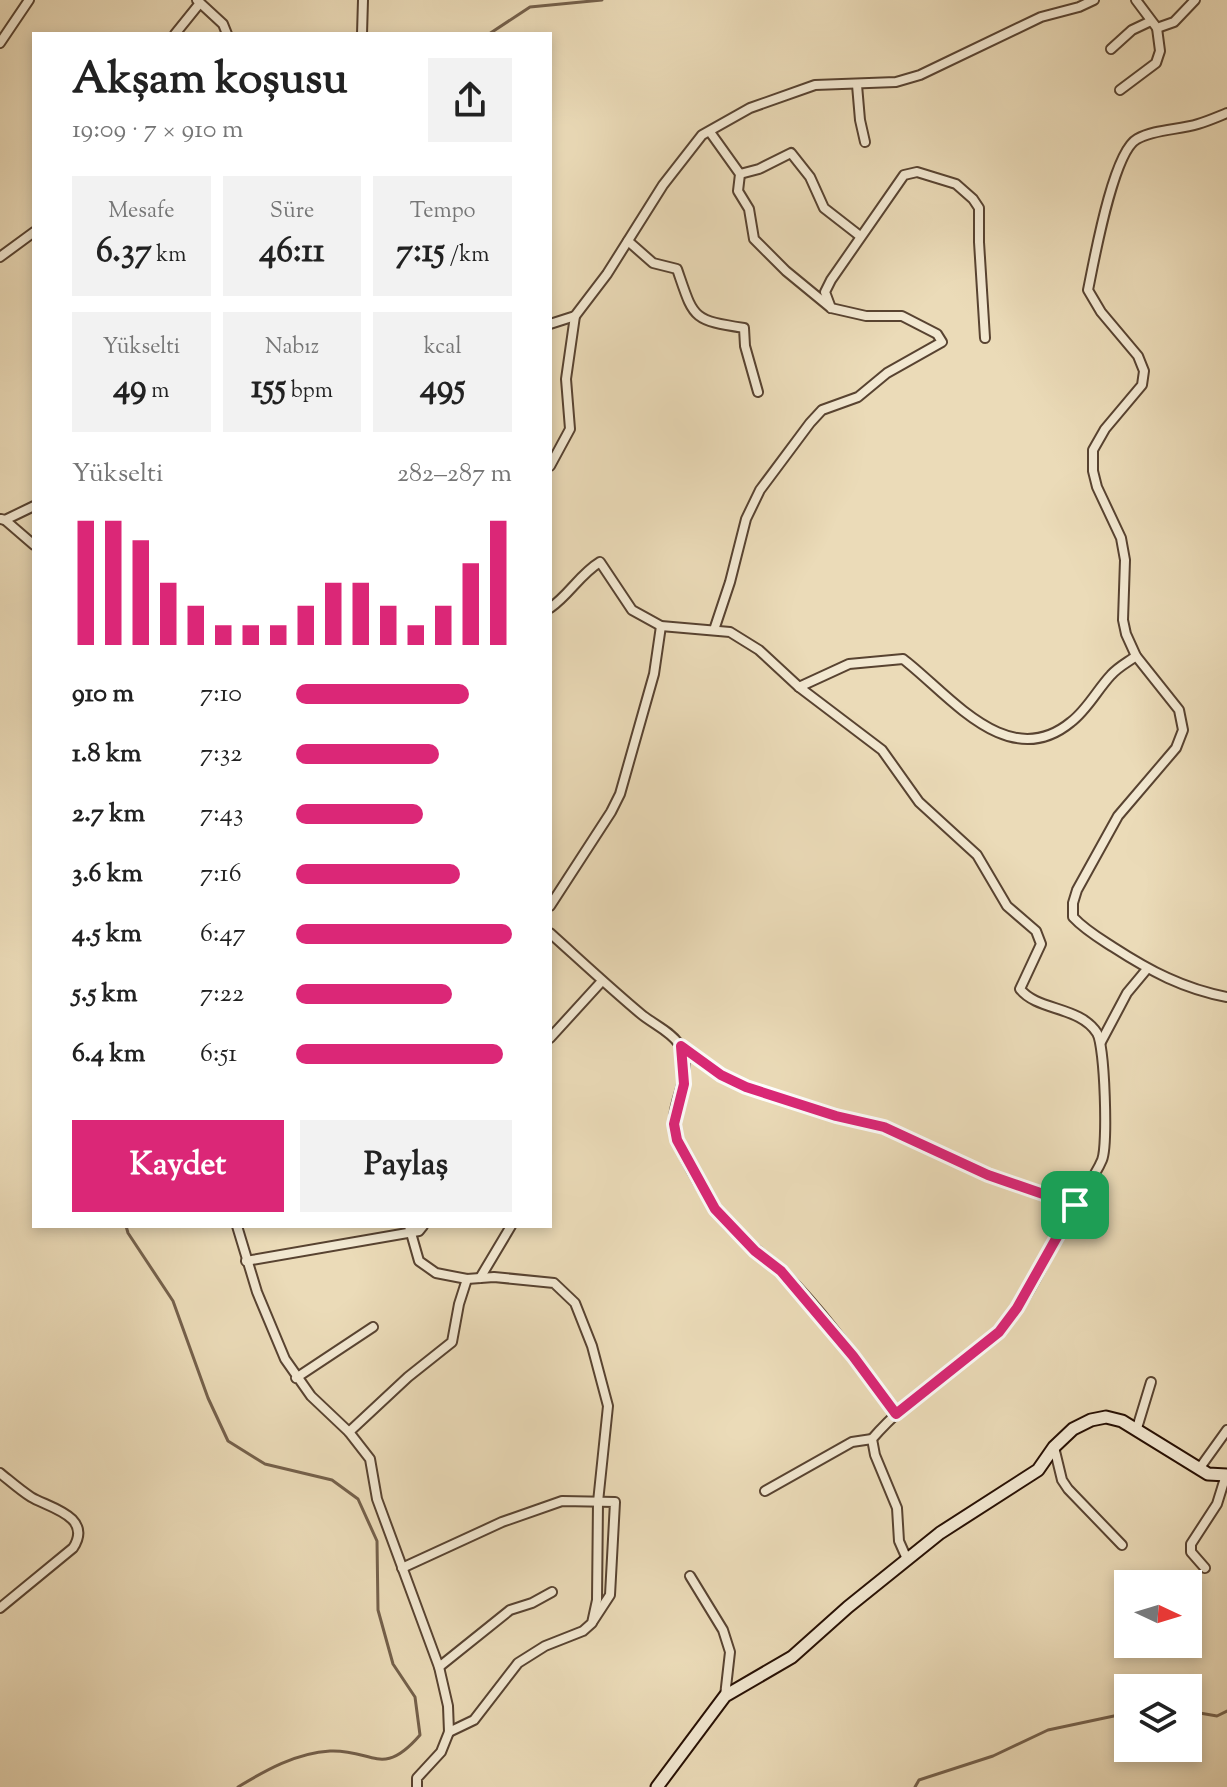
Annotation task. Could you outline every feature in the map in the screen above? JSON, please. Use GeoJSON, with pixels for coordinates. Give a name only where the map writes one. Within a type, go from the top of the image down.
{"type":"FeatureCollection","features":[{"type":"Feature","properties":{"kind":"street"},"geometry":{"type":"LineString","coordinates":[[0,43],[29,0]]}},
{"type":"Feature","properties":{"kind":"street"},"geometry":{"type":"LineString","coordinates":[[362,32],[363,0]]}},
{"type":"Feature","properties":{"kind":"street"},"geometry":{"type":"LineString","coordinates":[[552,462],[570,429],[566,379],[575,316],[663,185],[702,135],[750,108],[815,85],[896,82],[920,75],[1041,17],[1094,0]]}},
{"type":"Feature","properties":{"kind":"street"},"geometry":{"type":"LineString","coordinates":[[1120,90],[1156,63],[1160,51],[1154,25],[1136,0]]}},
{"type":"Feature","properties":{"kind":"street"},"geometry":{"type":"LineString","coordinates":[[1111,49],[1132,30],[1174,22],[1195,0]]}},
{"type":"Feature","properties":{"kind":"street"},"geometry":{"type":"LineString","coordinates":[[176,32],[198,2],[223,24],[226,32]]}},
{"type":"Feature","properties":{"kind":"street"},"geometry":{"type":"LineString","coordinates":[[857,85],[865,142]]}},
{"type":"Feature","properties":{"kind":"street"},"geometry":{"type":"LineString","coordinates":[[1227,113],[1199,124],[1136,139],[1124,152],[1088,290],[1101,312],[1138,356],[1144,371],[1142,385],[1105,429],[1093,450],[1093,471],[1097,487],[1121,538],[1125,560],[1123,620],[1136,656],[1179,710],[1183,730],[1176,748],[1118,816],[1077,890],[1073,903],[1073,917],[1083,928],[1147,969],[1190,988],[1227,997]]}},
{"type":"Feature","properties":{"kind":"street"},"geometry":{"type":"LineString","coordinates":[[710,132],[740,174],[738,191],[749,209],[754,239],[786,271],[831,308],[866,316],[902,316],[937,334],[942,342],[887,373],[858,397],[822,410],[810,423],[760,490],[746,519],[714,630]]}},
{"type":"Feature","properties":{"kind":"street"},"geometry":{"type":"LineString","coordinates":[[740,174],[759,169],[791,153],[810,177],[824,208],[860,236]]}},
{"type":"Feature","properties":{"kind":"street"},"geometry":{"type":"LineString","coordinates":[[831,308],[825,292],[860,236],[904,175],[917,172],[956,184],[973,199],[981,216],[979,242],[985,338]]}},
{"type":"Feature","properties":{"kind":"street"},"geometry":{"type":"LineString","coordinates":[[0,257],[32,233]]}},
{"type":"Feature","properties":{"kind":"street"},"geometry":{"type":"LineString","coordinates":[[628,241],[653,263],[677,269],[690,307],[699,318],[744,328],[745,346],[758,392]]}},
{"type":"Feature","properties":{"kind":"street"},"geometry":{"type":"LineString","coordinates":[[552,323],[575,316]]}},
{"type":"Feature","properties":{"kind":"street"},"geometry":{"type":"LineString","coordinates":[[32,507],[3,519],[32,543]]}},
{"type":"Feature","properties":{"kind":"street"},"geometry":{"type":"LineString","coordinates":[[552,607],[600,562],[632,610],[661,626],[730,632],[759,650],[799,687],[882,750],[919,802],[977,855],[1007,906],[1036,931],[1041,944],[1020,989],[1027,998],[1053,1005],[1082,1019],[1096,1032],[1101,1042],[1103,1159],[1017,1308],[999,1332],[896,1414],[872,1439],[852,1442],[765,1491]]}},
{"type":"Feature","properties":{"kind":"street"},"geometry":{"type":"LineString","coordinates":[[552,903],[620,794],[654,674],[661,626]]}},
{"type":"Feature","properties":{"kind":"street"},"geometry":{"type":"LineString","coordinates":[[799,687],[849,664],[903,659],[965,714],[983,725],[1012,737],[1036,740],[1051,736],[1073,721],[1113,672],[1136,656]]}},
{"type":"Feature","properties":{"kind":"street"},"geometry":{"type":"LineString","coordinates":[[552,935],[644,1017],[668,1032],[681,1046],[721,1075],[746,1087],[836,1116],[884,1127],[988,1175],[1075,1205]]}},
{"type":"Feature","properties":{"kind":"street"},"geometry":{"type":"LineString","coordinates":[[1101,1042],[1127,993],[1147,969]]}},
{"type":"Feature","properties":{"kind":"street"},"geometry":{"type":"LineString","coordinates":[[552,1036],[602,981]]}},
{"type":"Feature","properties":{"kind":"street"},"geometry":{"type":"LineString","coordinates":[[681,1046],[684,1084],[674,1124],[677,1140],[715,1209],[755,1251],[781,1271],[845,1346],[896,1414]]}},
{"type":"Feature","properties":{"kind":"street"},"geometry":{"type":"LineString","coordinates":[[238,1228],[270,1329],[296,1378],[325,1412],[349,1432],[370,1459],[377,1499],[439,1667],[448,1706],[449,1732],[441,1752],[417,1778],[417,1787]]}},
{"type":"Feature","properties":{"kind":"street"},"geometry":{"type":"LineString","coordinates":[[480,1278],[510,1228]]}},
{"type":"Feature","properties":{"kind":"street"},"geometry":{"type":"LineString","coordinates":[[246,1261],[409,1229],[419,1261],[436,1273],[467,1279],[494,1277],[554,1283],[575,1303],[592,1346],[608,1406],[598,1502],[597,1600],[592,1623]]}},
{"type":"Feature","properties":{"kind":"street"},"geometry":{"type":"LineString","coordinates":[[349,1432],[408,1377],[452,1342],[467,1279]]}},
{"type":"Feature","properties":{"kind":"street"},"geometry":{"type":"LineString","coordinates":[[296,1378],[373,1327]]}},
{"type":"Feature","properties":{"kind":"street"},"geometry":{"type":"LineString","coordinates":[[1137,1428],[1151,1382]]}},
{"type":"Feature","properties":{"kind":"street"},"geometry":{"type":"LineString","coordinates":[[657,1787],[725,1696],[792,1657],[940,1533],[1038,1470],[1054,1447],[1073,1429],[1091,1420],[1106,1417],[1137,1428],[1208,1474],[1227,1475],[1217,1504],[1191,1544],[1191,1552],[1205,1568]]}},
{"type":"Feature","properties":{"kind":"street"},"geometry":{"type":"LineString","coordinates":[[1199,1469],[1227,1430]]}},
{"type":"Feature","properties":{"kind":"street"},"geometry":{"type":"LineString","coordinates":[[872,1439],[875,1455],[897,1508],[899,1541],[907,1559]]}},
{"type":"Feature","properties":{"kind":"street"},"geometry":{"type":"LineString","coordinates":[[1054,1447],[1062,1480],[1068,1489],[1122,1545]]}},
{"type":"Feature","properties":{"kind":"street"},"geometry":{"type":"LineString","coordinates":[[0,1473],[33,1499],[50,1504],[69,1516],[78,1531],[78,1541],[73,1548],[0,1608]]}},
{"type":"Feature","properties":{"kind":"street"},"geometry":{"type":"LineString","coordinates":[[402,1568],[526,1513],[562,1501],[615,1502],[610,1595],[592,1623],[583,1631],[545,1646],[518,1663],[474,1720],[449,1732]]}},
{"type":"Feature","properties":{"kind":"street"},"geometry":{"type":"LineString","coordinates":[[690,1576],[723,1630],[730,1652],[725,1696]]}},
{"type":"Feature","properties":{"kind":"street"},"geometry":{"type":"LineString","coordinates":[[439,1667],[510,1610],[552,1592]]}},
{"type":"Feature","properties":{"kind":"waterway"},"geometry":{"type":"LineString","coordinates":[[492,32],[530,7],[602,0]]}},
{"type":"Feature","properties":{"kind":"waterway"},"geometry":{"type":"LineString","coordinates":[[127,1228],[173,1301],[208,1398],[228,1441],[265,1464],[332,1480],[358,1499],[377,1541],[378,1610],[393,1664],[415,1697],[420,1735],[396,1756],[377,1759],[345,1752],[317,1752],[282,1763],[238,1787]]}},
{"type":"Feature","properties":{"kind":"waterway"},"geometry":{"type":"LineString","coordinates":[[1202,1713],[1217,1716],[1227,1711]]}},
{"type":"Feature","properties":{"kind":"waterway"},"geometry":{"type":"LineString","coordinates":[[915,1787],[919,1780],[993,1756],[1048,1730],[1114,1716]]}},
{"type":"Feature","properties":{"kind":"route"},"geometry":{"type":"LineString","coordinates":[[681,1046],[721,1075],[746,1087],[836,1116],[884,1127],[988,1175],[1075,1205],[1017,1308],[999,1332],[896,1414],[853,1356],[781,1271],[755,1251],[715,1209],[677,1140],[674,1124],[684,1084],[681,1046]]}}]}
